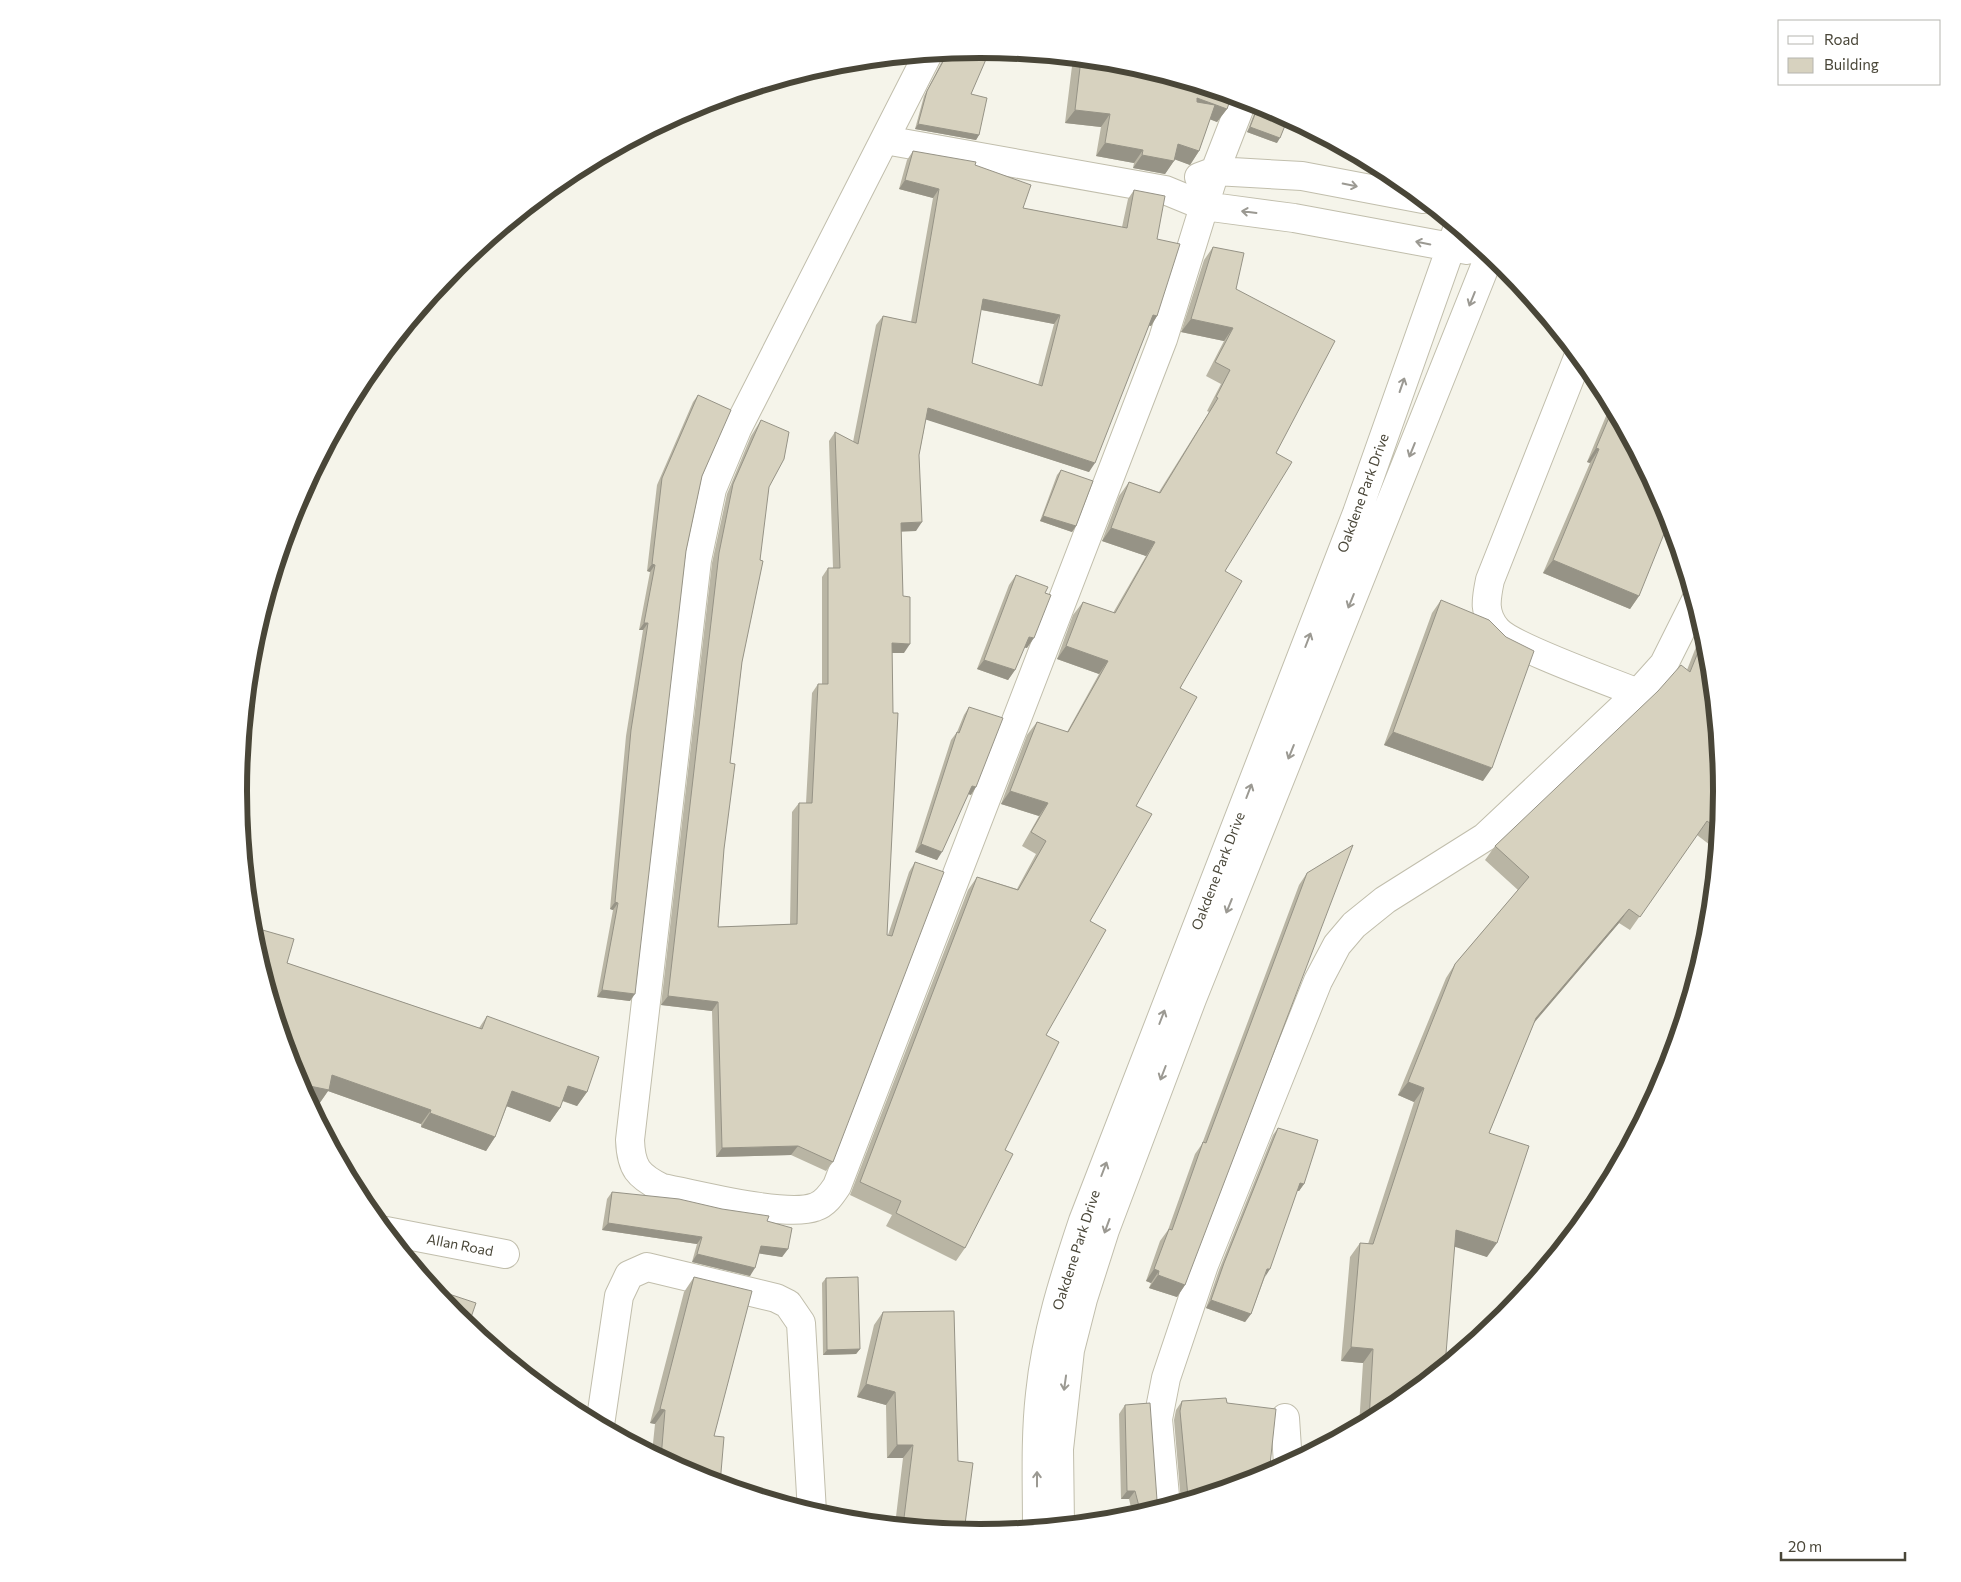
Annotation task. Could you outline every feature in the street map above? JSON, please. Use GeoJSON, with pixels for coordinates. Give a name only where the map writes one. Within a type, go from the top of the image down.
{"type":"FeatureCollection","features":[{"type":"Feature","properties":{"kind":"street"},"geometry":{"type":"LineString","coordinates":[[925,60],[737,429],[712,490],[704,519],[697,560],[630,1140],[631,1157],[636,1170],[646,1180],[662,1188],[780,1210],[802,1210],[816,1207],[826,1201],[837,1186],[1163,339],[1215,171],[1241,105]]}},
{"type":"Feature","properties":{"kind":"street"},"geometry":{"type":"LineString","coordinates":[[885,140],[1165,190],[1204,206],[1454,237],[1467,243]]}},
{"type":"Feature","properties":{"kind":"street"},"geometry":{"type":"LineString","coordinates":[[1165,190],[1215,171],[1302,176],[1409,196]]}},
{"type":"Feature","properties":{"kind":"street","name":"Oakdene Park Drive"},"geometry":{"type":"LineString","coordinates":[[1037,1522],[1040,1394],[1049,1336],[1062,1285],[1083,1221],[1357,513],[1454,237]]}},
{"type":"Feature","properties":{"kind":"street","name":"Oakdene Park Drive"},"geometry":{"type":"LineString","coordinates":[[1060,1520],[1059,1449],[1070,1350],[1083,1298],[1105,1230],[1185,1016],[1486,260]]}},
{"type":"Feature","properties":{"kind":"street"},"geometry":{"type":"LineString","coordinates":[[1575,362],[1490,580],[1485,600],[1488,615],[1498,632],[1518,644],[1638,692]]}},
{"type":"Feature","properties":{"kind":"street"},"geometry":{"type":"LineString","coordinates":[[1165,1501],[1158,1419],[1166,1378],[1204,1264],[1318,981],[1337,946],[1354,926],[1386,900],[1485,837],[1638,692],[1664,664],[1691,610]]}},
{"type":"Feature","properties":{"kind":"street","name":"Allan Road"},"geometry":{"type":"LineString","coordinates":[[395,1233],[505,1254]]}},
{"type":"Feature","properties":{"kind":"street"},"geometry":{"type":"LineString","coordinates":[[601,1418],[619,1296],[629,1275],[638,1269],[652,1268],[776,1298],[788,1304],[800,1323],[812,1504]]}},
{"type":"Feature","properties":{"kind":"street"},"geometry":{"type":"LineString","coordinates":[[1285,1418],[1288,1457]]}},
{"type":"Feature","properties":{"kind":"building"},"geometry":{"type":"Polygon","coordinates":[[[986,58],[971,94],[987,98],[979,135],[918,124],[927,91],[945,59],[986,58]]]}},
{"type":"Feature","properties":{"kind":"building"},"geometry":{"type":"Polygon","coordinates":[[[1080,65],[1170,82],[1230,101],[1227,109],[1197,98],[1197,102],[1215,105],[1199,151],[1178,144],[1174,161],[1142,155],[1143,150],[1105,143],[1110,114],[1075,110],[1080,65]]]}},
{"type":"Feature","properties":{"kind":"building"},"geometry":{"type":"Polygon","coordinates":[[[1256,111],[1286,124],[1280,138],[1250,127],[1256,111]]]}},
{"type":"Feature","properties":{"kind":"building"},"geometry":{"type":"Polygon","coordinates":[[[913,151],[976,162],[975,165],[1031,185],[1023,208],[1127,228],[1134,190],[1165,196],[1157,239],[1180,244],[1157,316],[1153,315],[1095,463],[928,408],[919,455],[922,522],[901,523],[903,596],[910,597],[910,644],[892,643],[893,713],[898,713],[887,935],[892,936],[915,862],[944,872],[833,1162],[798,1146],[722,1148],[718,1002],[668,996],[719,553],[733,484],[761,420],[789,432],[784,459],[769,487],[760,560],[763,561],[742,662],[730,763],[735,764],[724,849],[718,927],[797,924],[799,803],[812,803],[818,684],[828,684],[828,568],[840,568],[835,432],[858,444],[883,316],[916,323],[939,189],[905,180],[913,151]],[[983,299],[972,363],[1042,386],[1060,315],[983,299]]]}},
{"type":"Feature","properties":{"kind":"building"},"geometry":{"type":"Polygon","coordinates":[[[1213,247],[1244,253],[1236,289],[1335,341],[1276,453],[1292,462],[1225,571],[1242,581],[1180,688],[1197,697],[1136,806],[1152,814],[1090,921],[1106,930],[1046,1035],[1059,1042],[1005,1150],[1013,1154],[965,1248],[896,1213],[901,1201],[860,1182],[977,877],[1018,890],[1046,841],[1031,832],[1048,803],[1010,791],[1037,722],[1068,732],[1108,661],[1066,646],[1083,602],[1115,613],[1155,542],[1111,528],[1129,482],[1160,493],[1218,398],[1216,397],[1230,370],[1215,362],[1233,328],[1191,319],[1213,247]]]}},
{"type":"Feature","properties":{"kind":"building"},"geometry":{"type":"Polygon","coordinates":[[[698,395],[731,410],[702,476],[686,551],[635,994],[602,990],[618,903],[615,902],[631,730],[648,623],[644,623],[655,565],[652,564],[662,478],[698,395]]]}},
{"type":"Feature","properties":{"kind":"building"},"geometry":{"type":"Polygon","coordinates":[[[1610,415],[1638,467],[1666,530],[1639,596],[1553,560],[1599,449],[1596,448],[1610,415]]]}},
{"type":"Feature","properties":{"kind":"building"},"geometry":{"type":"Polygon","coordinates":[[[1061,470],[1093,481],[1076,526],[1043,516],[1061,470]]]}},
{"type":"Feature","properties":{"kind":"building"},"geometry":{"type":"Polygon","coordinates":[[[1016,575],[1048,587],[1045,593],[1051,595],[1034,638],[1029,637],[1015,670],[984,660],[1016,575]]]}},
{"type":"Feature","properties":{"kind":"building"},"geometry":{"type":"Polygon","coordinates":[[[1441,600],[1489,620],[1506,637],[1534,651],[1492,768],[1393,732],[1441,600]]]}},
{"type":"Feature","properties":{"kind":"building"},"geometry":{"type":"Polygon","coordinates":[[[1700,648],[1708,695],[1712,743],[1714,791],[1713,825],[1707,821],[1640,917],[1629,909],[1536,1018],[1489,1133],[1529,1146],[1497,1243],[1456,1230],[1446,1357],[1427,1373],[1369,1412],[1373,1349],[1351,1347],[1360,1243],[1373,1244],[1424,1088],[1408,1082],[1455,964],[1529,877],[1495,846],[1658,691],[1681,665],[1690,672],[1700,648]]]}},
{"type":"Feature","properties":{"kind":"building"},"geometry":{"type":"Polygon","coordinates":[[[969,707],[1003,718],[976,787],[972,786],[942,852],[921,844],[957,732],[959,733],[969,707]]]}},
{"type":"Feature","properties":{"kind":"building"},"geometry":{"type":"Polygon","coordinates":[[[1353,845],[1185,1285],[1158,1275],[1159,1271],[1154,1269],[1169,1229],[1172,1230],[1203,1142],[1206,1143],[1307,873],[1353,845]]]}},
{"type":"Feature","properties":{"kind":"building"},"geometry":{"type":"Polygon","coordinates":[[[260,929],[294,939],[287,963],[482,1029],[487,1016],[599,1057],[587,1092],[568,1086],[560,1108],[512,1091],[495,1137],[430,1113],[431,1110],[332,1075],[329,1090],[309,1086],[303,1072],[286,1027],[272,981],[260,929]]]}},
{"type":"Feature","properties":{"kind":"building"},"geometry":{"type":"Polygon","coordinates":[[[1278,1128],[1318,1140],[1304,1184],[1300,1183],[1270,1269],[1267,1269],[1251,1314],[1211,1300],[1278,1128]]]}},
{"type":"Feature","properties":{"kind":"building"},"geometry":{"type":"Polygon","coordinates":[[[612,1192],[679,1199],[722,1209],[769,1216],[767,1221],[792,1228],[788,1249],[761,1246],[755,1268],[697,1254],[702,1237],[608,1223],[612,1192]]]}},
{"type":"Feature","properties":{"kind":"building"},"geometry":{"type":"Polygon","coordinates":[[[694,1277],[752,1291],[714,1436],[724,1437],[721,1477],[662,1452],[665,1410],[660,1409],[694,1277]]]}},
{"type":"Feature","properties":{"kind":"building"},"geometry":{"type":"Polygon","coordinates":[[[858,1277],[860,1349],[827,1350],[826,1278],[858,1277]]]}},
{"type":"Feature","properties":{"kind":"building"},"geometry":{"type":"Polygon","coordinates":[[[446,1293],[476,1303],[471,1318],[446,1293]]]}},
{"type":"Feature","properties":{"kind":"building"},"geometry":{"type":"Polygon","coordinates":[[[954,1311],[958,1461],[973,1463],[965,1524],[904,1520],[913,1445],[897,1445],[895,1392],[866,1384],[883,1312],[954,1311]]]}},
{"type":"Feature","properties":{"kind":"building"},"geometry":{"type":"Polygon","coordinates":[[[1226,1398],[1227,1403],[1276,1409],[1270,1465],[1216,1486],[1188,1495],[1180,1411],[1182,1401],[1226,1398]]]}},
{"type":"Feature","properties":{"kind":"building"},"geometry":{"type":"Polygon","coordinates":[[[1150,1403],[1158,1503],[1139,1507],[1135,1491],[1127,1491],[1125,1405],[1150,1403]]]}}]}
